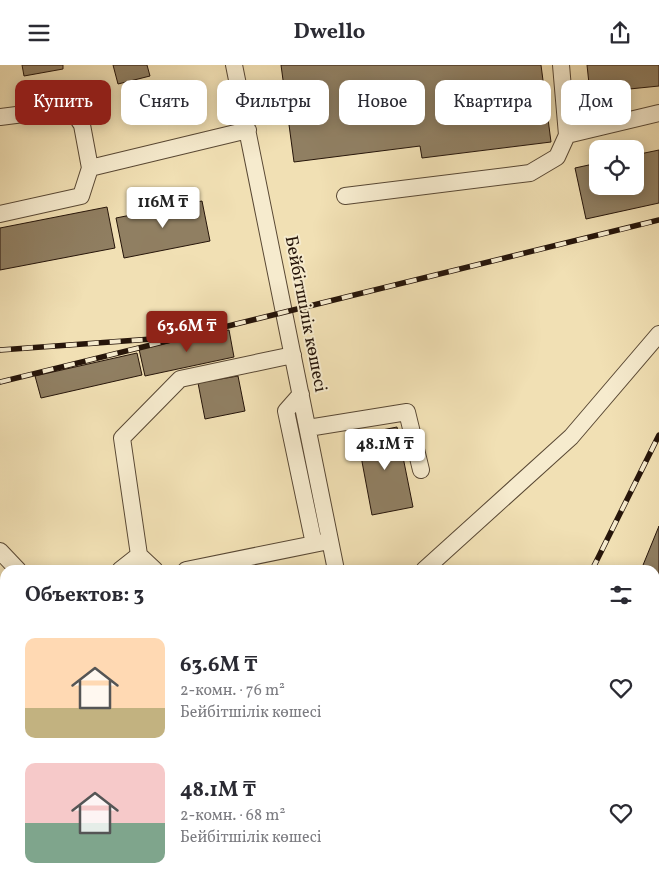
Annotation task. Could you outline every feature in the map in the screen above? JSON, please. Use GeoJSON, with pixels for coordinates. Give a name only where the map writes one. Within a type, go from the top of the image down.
{"type":"FeatureCollection","features":[{"type":"Feature","properties":{"kind":"street","name":"Бейбітшілік көшесі"},"geometry":{"type":"LineString","coordinates":[[234,65],[335,565]]}},
{"type":"Feature","properties":{"kind":"street"},"geometry":{"type":"LineString","coordinates":[[345,196],[530,173],[557,157],[567,135],[561,65]]}},
{"type":"Feature","properties":{"kind":"street"},"geometry":{"type":"LineString","coordinates":[[0,117],[71,108],[82,125],[90,168],[81,196],[0,214]]}},
{"type":"Feature","properties":{"kind":"street"},"geometry":{"type":"LineString","coordinates":[[567,135],[659,113]]}},
{"type":"Feature","properties":{"kind":"street"},"geometry":{"type":"LineString","coordinates":[[90,168],[248,130]]}},
{"type":"Feature","properties":{"kind":"street"},"geometry":{"type":"LineString","coordinates":[[430,565],[571,437],[659,334]]}},
{"type":"Feature","properties":{"kind":"street"},"geometry":{"type":"LineString","coordinates":[[150,565],[139,555],[122,437],[180,379],[293,355]]}},
{"type":"Feature","properties":{"kind":"street"},"geometry":{"type":"LineString","coordinates":[[301,394],[286,411],[314,544]]}},
{"type":"Feature","properties":{"kind":"street"},"geometry":{"type":"LineString","coordinates":[[308,428],[407,412],[421,471]]}},
{"type":"Feature","properties":{"kind":"street"},"geometry":{"type":"LineString","coordinates":[[211,565],[331,541]]}},
{"type":"Feature","properties":{"kind":"street"},"geometry":{"type":"LineString","coordinates":[[0,551],[13,565]]}},
{"type":"Feature","properties":{"kind":"street"},"geometry":{"type":"LineString","coordinates":[[126,565],[139,555]]}},
{"type":"Feature","properties":{"kind":"building"},"geometry":{"type":"Polygon","coordinates":[[[22,65],[63,65],[63,69],[24,76],[22,65]]]}},
{"type":"Feature","properties":{"kind":"building"},"geometry":{"type":"Polygon","coordinates":[[[113,65],[147,65],[150,76],[134,80],[121,80],[121,83],[118,84],[113,65]]]}},
{"type":"Feature","properties":{"kind":"building"},"geometry":{"type":"Polygon","coordinates":[[[281,65],[541,65],[543,80],[435,80],[435,125],[549,125],[551,142],[422,158],[420,146],[294,162],[289,125],[329,125],[329,80],[283,80],[281,65]]]}},
{"type":"Feature","properties":{"kind":"building"},"geometry":{"type":"Polygon","coordinates":[[[587,65],[659,65],[659,86],[631,89],[631,80],[589,80],[587,65]]]}},
{"type":"Feature","properties":{"kind":"building"},"geometry":{"type":"Polygon","coordinates":[[[659,150],[659,203],[586,219],[575,168],[589,165],[589,195],[644,195],[644,153],[659,150]]]}},
{"type":"Feature","properties":{"kind":"building"},"geometry":{"type":"Polygon","coordinates":[[[202,201],[210,241],[124,258],[116,218],[202,201]]]}},
{"type":"Feature","properties":{"kind":"building"},"geometry":{"type":"Polygon","coordinates":[[[107,207],[115,248],[0,270],[0,228],[107,207]]]}},
{"type":"Feature","properties":{"kind":"building"},"geometry":{"type":"Polygon","coordinates":[[[229,330],[234,357],[145,376],[139,349],[229,330]]]}},
{"type":"Feature","properties":{"kind":"building"},"geometry":{"type":"Polygon","coordinates":[[[137,353],[142,375],[41,398],[35,376],[137,353]]]}},
{"type":"Feature","properties":{"kind":"building"},"geometry":{"type":"Polygon","coordinates":[[[238,376],[245,411],[205,419],[198,383],[238,376]]]}},
{"type":"Feature","properties":{"kind":"building"},"geometry":{"type":"Polygon","coordinates":[[[397,427],[413,507],[372,515],[357,435],[397,427]]]}},
{"type":"Feature","properties":{"kind":"building"},"geometry":{"type":"Polygon","coordinates":[[[659,526],[659,565],[643,565],[659,526]]]}},
{"type":"Feature","properties":{"kind":"railway"},"geometry":{"type":"LineString","coordinates":[[0,382],[659,220]]}},
{"type":"Feature","properties":{"kind":"railway"},"geometry":{"type":"LineString","coordinates":[[0,350],[152,339]]}},
{"type":"Feature","properties":{"kind":"railway"},"geometry":{"type":"LineString","coordinates":[[594,565],[659,435]]}}]}
